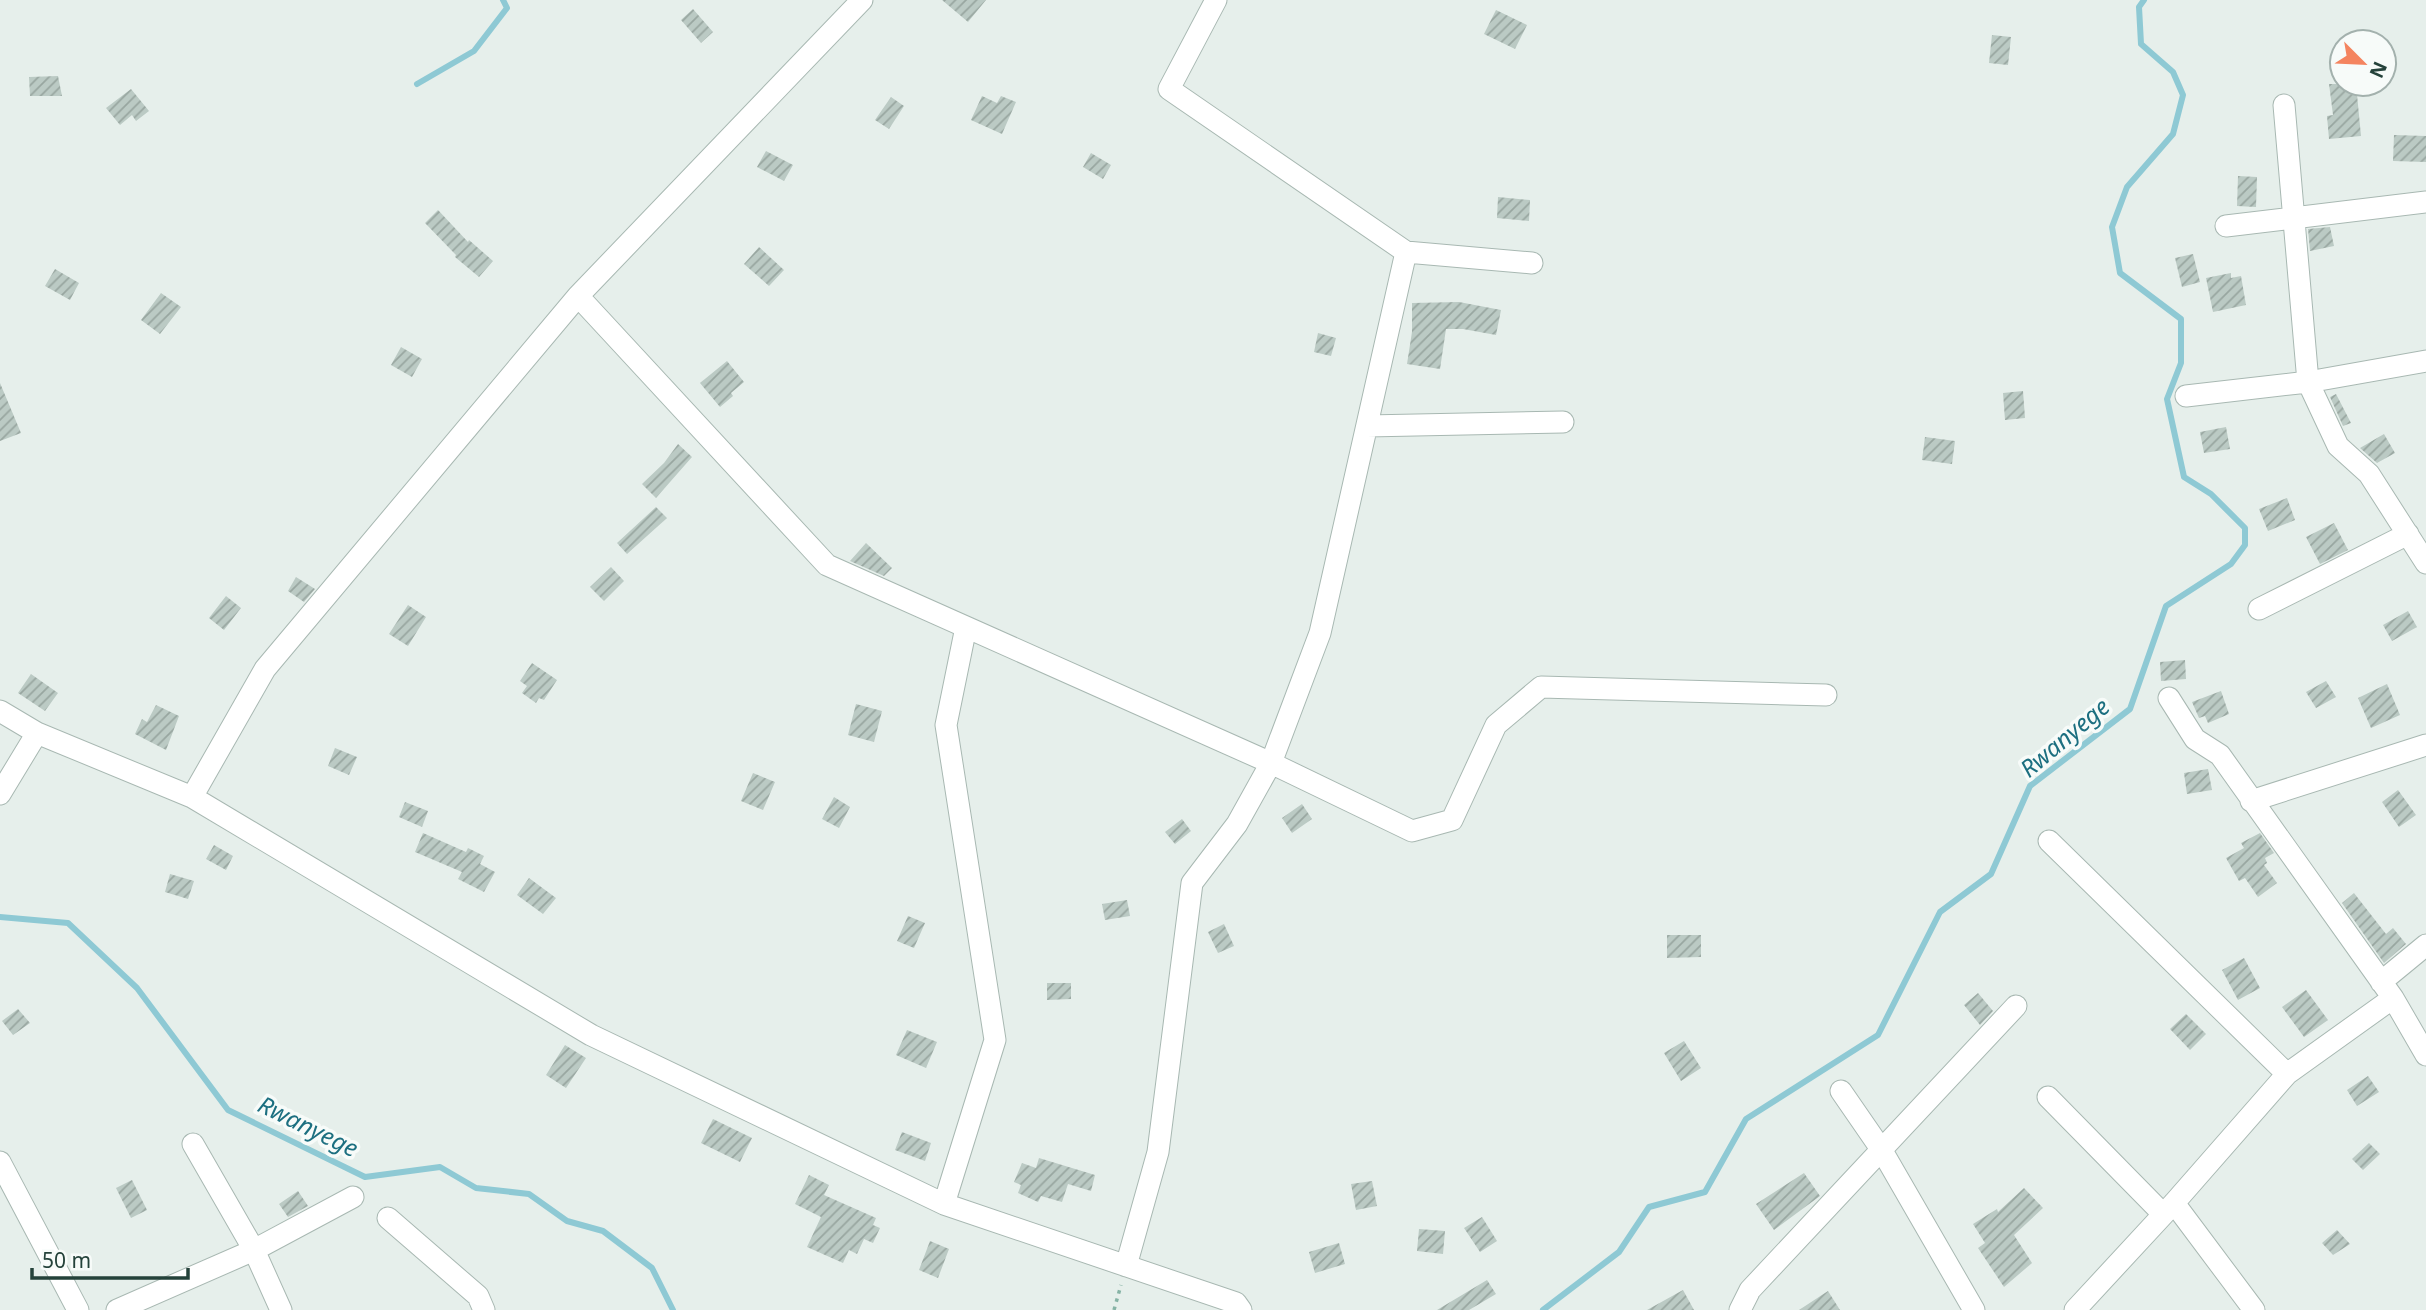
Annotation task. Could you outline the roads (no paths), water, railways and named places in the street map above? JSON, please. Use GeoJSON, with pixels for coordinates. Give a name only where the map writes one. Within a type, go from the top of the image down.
{"type":"FeatureCollection","features":[{"type":"Feature","properties":{"kind":"street"},"geometry":{"type":"LineString","coordinates":[[192,797],[265,669],[578,296],[862,0]]}},
{"type":"Feature","properties":{"kind":"street"},"geometry":{"type":"LineString","coordinates":[[1216,0],[1168,89],[1406,252],[1532,262]]}},
{"type":"Feature","properties":{"kind":"street"},"geometry":{"type":"LineString","coordinates":[[2284,105],[2308,382],[2338,446],[2369,474],[2426,563]]}},
{"type":"Feature","properties":{"kind":"street"},"geometry":{"type":"LineString","coordinates":[[2225,226],[2426,202]]}},
{"type":"Feature","properties":{"kind":"street"},"geometry":{"type":"LineString","coordinates":[[1126,1266],[1158,1152],[1192,883],[1237,824],[1271,763],[1320,633],[1406,252]]}},
{"type":"Feature","properties":{"kind":"street"},"geometry":{"type":"LineString","coordinates":[[578,296],[827,565],[1271,763],[1412,831],[1452,820],[1496,725],[1541,687],[1826,695]]}},
{"type":"Feature","properties":{"kind":"street"},"geometry":{"type":"LineString","coordinates":[[2186,396],[2308,382],[2426,361]]}},
{"type":"Feature","properties":{"kind":"street"},"geometry":{"type":"LineString","coordinates":[[1367,426],[1563,422]]}},
{"type":"Feature","properties":{"kind":"street"},"geometry":{"type":"LineString","coordinates":[[2259,609],[2408,534]]}},
{"type":"Feature","properties":{"kind":"street"},"geometry":{"type":"LineString","coordinates":[[944,1204],[995,1040],[946,725],[966,627]]}},
{"type":"Feature","properties":{"kind":"street"},"geometry":{"type":"LineString","coordinates":[[2169,698],[2195,739],[2220,755],[2387,990],[2426,1055]]}},
{"type":"Feature","properties":{"kind":"street"},"geometry":{"type":"LineString","coordinates":[[0,711],[37,733],[192,797],[591,1035],[944,1204],[1236,1303],[1241,1310]]}},
{"type":"Feature","properties":{"kind":"street"},"geometry":{"type":"LineString","coordinates":[[0,794],[37,733]]}},
{"type":"Feature","properties":{"kind":"street"},"geometry":{"type":"LineString","coordinates":[[2251,801],[2426,745]]}},
{"type":"Feature","properties":{"kind":"street"},"geometry":{"type":"LineString","coordinates":[[2049,841],[2287,1074]]}},
{"type":"Feature","properties":{"kind":"street"},"geometry":{"type":"LineString","coordinates":[[2075,1310],[2287,1074],[2387,990],[2426,945]]}},
{"type":"Feature","properties":{"kind":"street"},"geometry":{"type":"LineString","coordinates":[[1740,1310],[1750,1290],[2016,1006]]}},
{"type":"Feature","properties":{"kind":"street"},"geometry":{"type":"LineString","coordinates":[[1841,1091],[1881,1149],[1974,1310]]}},
{"type":"Feature","properties":{"kind":"street"},"geometry":{"type":"LineString","coordinates":[[2048,1097],[2168,1208],[2254,1310]]}},
{"type":"Feature","properties":{"kind":"street"},"geometry":{"type":"LineString","coordinates":[[193,1144],[254,1250],[281,1310]]}},
{"type":"Feature","properties":{"kind":"street"},"geometry":{"type":"LineString","coordinates":[[0,1162],[78,1310]]}},
{"type":"Feature","properties":{"kind":"street"},"geometry":{"type":"LineString","coordinates":[[117,1310],[254,1250],[353,1197]]}},
{"type":"Feature","properties":{"kind":"street"},"geometry":{"type":"LineString","coordinates":[[388,1218],[481,1303]]}},
{"type":"Feature","properties":{"kind":"street"},"geometry":{"type":"LineString","coordinates":[[1750,1290],[1762,1310]]}},
{"type":"Feature","properties":{"kind":"waterway"},"geometry":{"type":"LineString","coordinates":[[417,84],[474,51],[507,8],[503,0]]}},
{"type":"Feature","properties":{"kind":"waterway","name":"Rwanyege"},"geometry":{"type":"LineString","coordinates":[[1543,1310],[1619,1252],[1649,1207],[1705,1192],[1746,1119],[1878,1035],[1940,912],[1991,874],[2030,786],[2130,709],[2166,606],[2231,564],[2245,545],[2245,528],[2211,494],[2184,477],[2167,399],[2181,363],[2181,319],[2120,273],[2112,227],[2127,187],[2173,134],[2183,95],[2173,72],[2141,44],[2139,7],[2144,0]]}},
{"type":"Feature","properties":{"kind":"waterway","name":"Rwanyege"},"geometry":{"type":"LineString","coordinates":[[0,917],[68,923],[137,988],[228,1110],[365,1177],[440,1167],[476,1188],[529,1194],[567,1221],[603,1231],[652,1268],[673,1310]]}}]}
